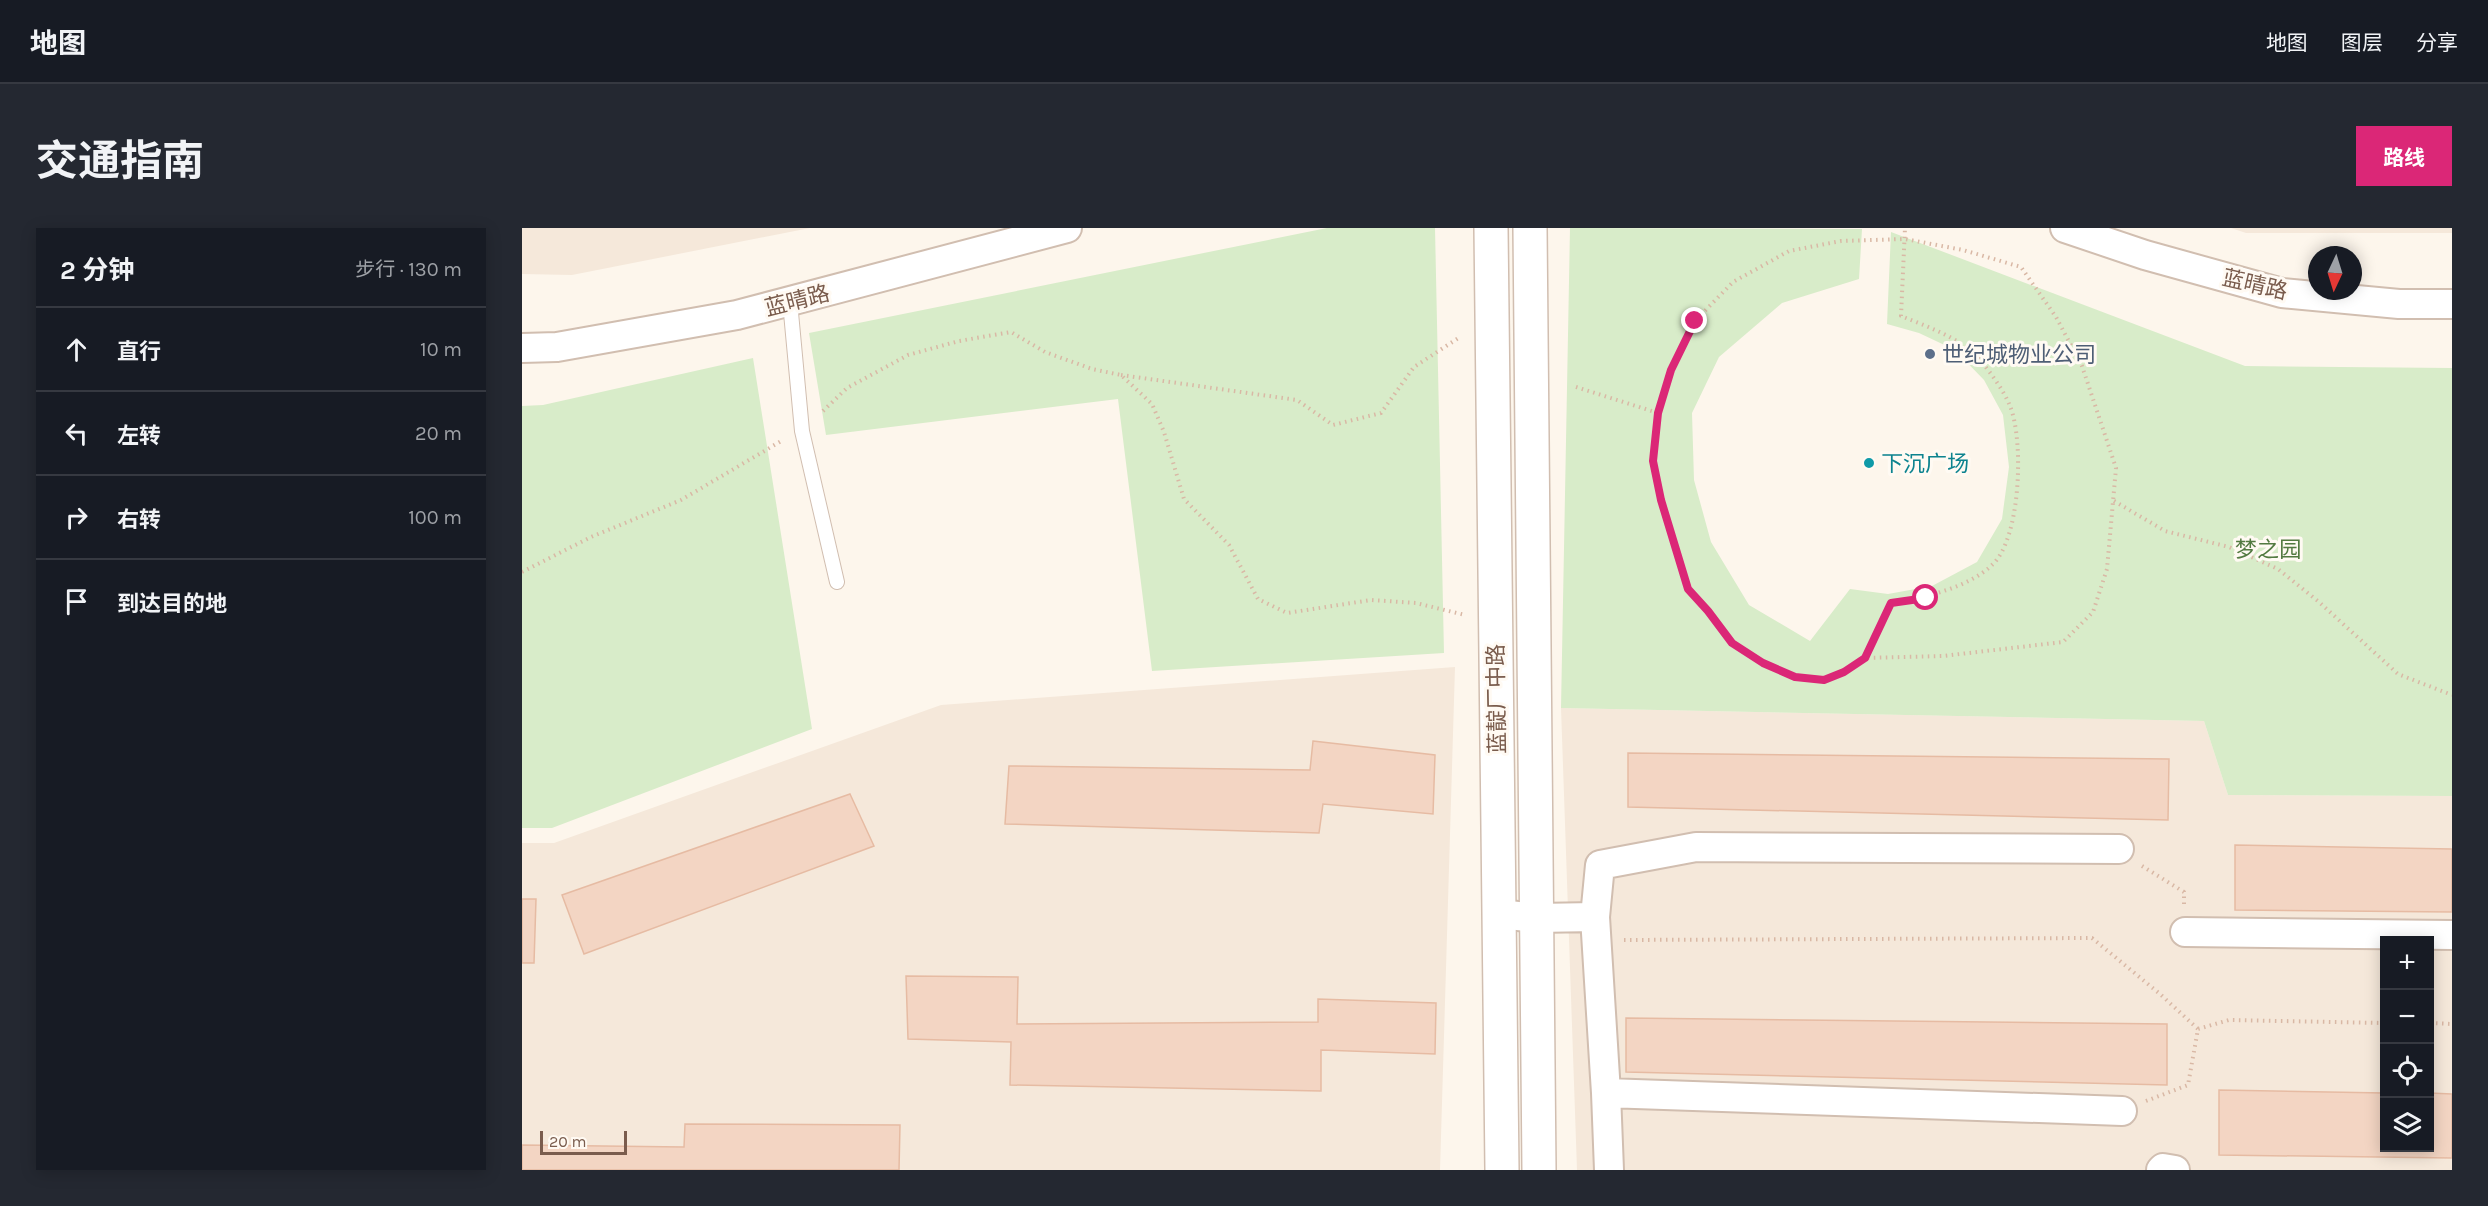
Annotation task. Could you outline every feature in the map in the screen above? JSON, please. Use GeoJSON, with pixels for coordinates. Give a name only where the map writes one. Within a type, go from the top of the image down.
{"type":"FeatureCollection","features":[{"type":"Feature","properties":{"kind":"street","name":"蓝晴路"},"geometry":{"type":"LineString","coordinates":[[522,348],[568,345],[737,315],[1067,228]]}},
{"type":"Feature","properties":{"kind":"street","name":"蓝靛厂中路"},"geometry":{"type":"LineString","coordinates":[[1491,228],[1502,1170]]}},
{"type":"Feature","properties":{"kind":"street","name":"蓝靛厂中路"},"geometry":{"type":"LineString","coordinates":[[1530,228],[1539,1170]]}},
{"type":"Feature","properties":{"kind":"street","name":"蓝晴路"},"geometry":{"type":"LineString","coordinates":[[2065,228],[2145,255],[2282,293],[2399,304],[2452,304]]}},
{"type":"Feature","properties":{"kind":"street"},"geometry":{"type":"LineString","coordinates":[[1609,1170],[1596,929],[1600,865],[1696,847],[2119,849]]}},
{"type":"Feature","properties":{"kind":"street"},"geometry":{"type":"LineString","coordinates":[[1499,914],[1596,929]]}},
{"type":"Feature","properties":{"kind":"street"},"geometry":{"type":"LineString","coordinates":[[2185,932],[2452,935]]}},
{"type":"Feature","properties":{"kind":"street"},"geometry":{"type":"LineString","coordinates":[[1606,1093],[2122,1111]]}},
{"type":"Feature","properties":{"kind":"street"},"geometry":{"type":"LineString","coordinates":[[2161,1170],[2163,1168],[2175,1170]]}},
{"type":"Feature","properties":{"kind":"lane"},"geometry":{"type":"LineString","coordinates":[[790,302],[802,431],[837,582]]}},
{"type":"Feature","properties":{"kind":"path"},"geometry":{"type":"LineString","coordinates":[[1865,658],[1942,656],[2063,642],[2093,612],[2107,570],[2114,501],[2116,468],[2082,366],[2056,317],[2021,267],[1964,250],[1905,239],[1841,241],[1789,251],[1733,282],[1695,321],[1671,370],[1658,413],[1653,461],[1661,500],[1688,589],[1732,643],[1763,663],[1795,677],[1824,680],[1844,672],[1865,658],[1891,603],[1926,598],[1964,582],[1993,564],[2011,532],[2016,503],[2018,479],[2016,431],[2010,406],[1980,359],[1939,331],[1901,316],[1905,239],[1905,228]]}},
{"type":"Feature","properties":{"kind":"path"},"geometry":{"type":"LineString","coordinates":[[522,572],[591,537],[681,500],[802,431],[847,388],[908,355],[959,341],[1011,332],[1045,352],[1092,369],[1297,400],[1333,425],[1381,413],[1414,367],[1461,336]]}},
{"type":"Feature","properties":{"kind":"path"},"geometry":{"type":"LineString","coordinates":[[1121,375],[1152,404],[1164,432],[1184,499],[1229,545],[1258,599],[1287,613],[1371,600],[1416,603],[1465,614],[1471,622]]}},
{"type":"Feature","properties":{"kind":"path"},"geometry":{"type":"LineString","coordinates":[[1576,387],[1658,413]]}},
{"type":"Feature","properties":{"kind":"path"},"geometry":{"type":"LineString","coordinates":[[2114,501],[2164,531],[2229,547],[2278,569],[2319,602],[2398,674],[2452,695]]}},
{"type":"Feature","properties":{"kind":"path"},"geometry":{"type":"LineString","coordinates":[[2119,849],[2184,892],[2185,932]]}},
{"type":"Feature","properties":{"kind":"path"},"geometry":{"type":"LineString","coordinates":[[1596,929],[2092,938],[2160,994],[2198,1029]]}},
{"type":"Feature","properties":{"kind":"path"},"geometry":{"type":"LineString","coordinates":[[2198,1029],[2229,1020],[2380,1023]]}},
{"type":"Feature","properties":{"kind":"path"},"geometry":{"type":"LineString","coordinates":[[2434,1023],[2452,1024]]}},
{"type":"Feature","properties":{"kind":"path"},"geometry":{"type":"LineString","coordinates":[[2122,1111],[2188,1085],[2198,1029]]}},
{"type":"Feature","properties":{"kind":"shaded area"},"geometry":{"type":"Polygon","coordinates":[[[522,228],[810,228],[572,275],[522,274],[522,228]]]}},
{"type":"Feature","properties":{"kind":"shaded area"},"geometry":{"type":"Polygon","coordinates":[[[2231,228],[2452,228],[2452,233],[2246,233],[2231,228]]]}},
{"type":"Feature","properties":{"kind":"shaded area"},"geometry":{"type":"Polygon","coordinates":[[[1455,667],[1440,1170],[522,1170],[522,843],[554,843],[941,705],[1455,667]]]}},
{"type":"Feature","properties":{"kind":"shaded area"},"geometry":{"type":"Polygon","coordinates":[[[1561,708],[2204,721],[2228,795],[2452,796],[2452,1170],[1577,1170],[1561,708]]]}},
{"type":"Feature","properties":{"kind":"green space"},"geometry":{"type":"Polygon","coordinates":[[[1327,228],[1435,228],[1444,653],[1152,671],[1118,399],[826,435],[809,333],[1327,228]]]}},
{"type":"Feature","properties":{"kind":"green space","name":"梦之园"},"geometry":{"type":"Polygon","coordinates":[[[1570,228],[1862,229],[1859,279],[1782,303],[1719,357],[1692,413],[1694,480],[1711,542],[1749,605],[1810,641],[1850,589],[1888,594],[1932,586],[1977,562],[2002,519],[2009,467],[2003,415],[1984,380],[1955,350],[1919,333],[1887,324],[1891,232],[2245,366],[2452,368],[2452,796],[2228,795],[2204,721],[1561,708],[1570,228]]]}},
{"type":"Feature","properties":{"kind":"green space"},"geometry":{"type":"Polygon","coordinates":[[[753,358],[812,729],[552,828],[522,828],[522,406],[543,405],[753,358]]]}},
{"type":"Feature","properties":{"kind":"building"},"geometry":{"type":"Polygon","coordinates":[[[1313,741],[1435,755],[1433,814],[1323,804],[1319,833],[1005,824],[1009,766],[1310,770],[1313,741]]]}},
{"type":"Feature","properties":{"kind":"building"},"geometry":{"type":"Polygon","coordinates":[[[1628,753],[2169,759],[2168,820],[1628,807],[1628,753]]]}},
{"type":"Feature","properties":{"kind":"building"},"geometry":{"type":"Polygon","coordinates":[[[850,794],[874,846],[584,954],[562,895],[850,794]]]}},
{"type":"Feature","properties":{"kind":"building"},"geometry":{"type":"Polygon","coordinates":[[[2235,845],[2452,849],[2452,912],[2235,910],[2235,845]]]}},
{"type":"Feature","properties":{"kind":"building"},"geometry":{"type":"Polygon","coordinates":[[[522,899],[536,899],[534,963],[522,963],[522,899]]]}},
{"type":"Feature","properties":{"kind":"building"},"geometry":{"type":"Polygon","coordinates":[[[906,976],[1018,977],[1017,1024],[1318,1022],[1318,999],[1436,1003],[1435,1054],[1321,1050],[1321,1091],[1010,1085],[1011,1042],[908,1039],[906,976]]]}},
{"type":"Feature","properties":{"kind":"building"},"geometry":{"type":"Polygon","coordinates":[[[1626,1018],[2167,1024],[2167,1085],[1626,1072],[1626,1018]]]}},
{"type":"Feature","properties":{"kind":"building"},"geometry":{"type":"Polygon","coordinates":[[[2219,1090],[2380,1093],[2380,1152],[2434,1152],[2434,1093],[2452,1094],[2452,1158],[2219,1155],[2219,1090]]]}},
{"type":"Feature","properties":{"kind":"building"},"geometry":{"type":"Polygon","coordinates":[[[685,1124],[900,1125],[899,1170],[522,1170],[522,1145],[684,1147],[685,1124]]]}},
{"type":"Feature","properties":{"kind":"place","name":"世纪城物业公司"},"geometry":{"type":"Point","coordinates":[1930,354]}},
{"type":"Feature","properties":{"kind":"place","name":"下沉广场"},"geometry":{"type":"Point","coordinates":[1869,463]}},
{"type":"Feature","properties":{"kind":"route"},"geometry":{"type":"LineString","coordinates":[[1695,321],[1671,370],[1658,413],[1653,461],[1661,500],[1688,589],[1732,643],[1763,663],[1795,677],[1824,680],[1844,672],[1865,658],[1891,603],[1926,598]]}}]}
